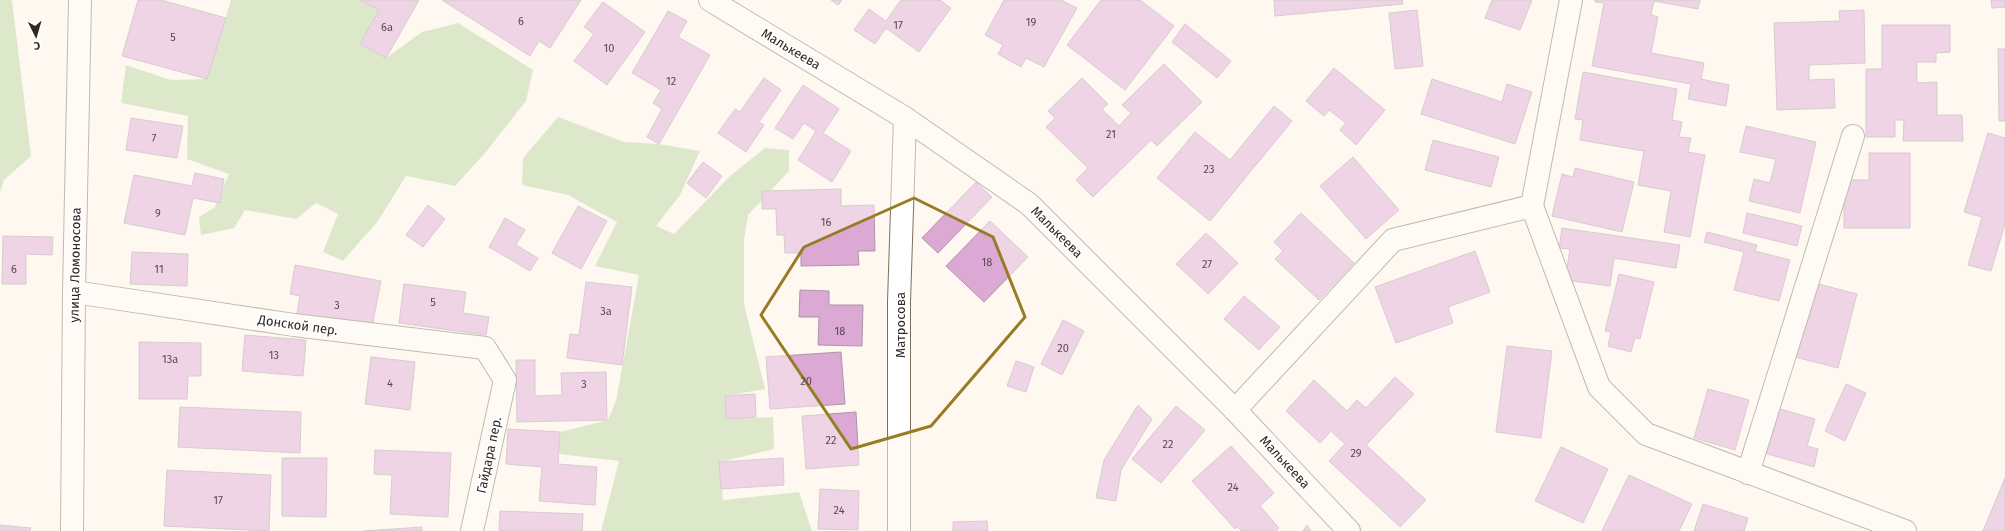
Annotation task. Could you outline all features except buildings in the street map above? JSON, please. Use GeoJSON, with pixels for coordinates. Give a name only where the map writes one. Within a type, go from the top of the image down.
{"type":"FeatureCollection","features":[{"type":"Feature","properties":{"kind":"street","name":"улица Ломоносова"},"geometry":{"type":"LineString","coordinates":[[72,531],[74,292],[80,0]]}},
{"type":"Feature","properties":{"kind":"street","name":"Малькеева"},"geometry":{"type":"LineString","coordinates":[[710,0],[905,118],[1029,204],[1235,410],[1349,531]]}},
{"type":"Feature","properties":{"kind":"street"},"geometry":{"type":"LineString","coordinates":[[1571,0],[1532,206],[1599,387],[1646,434],[1906,531]]}},
{"type":"Feature","properties":{"kind":"street","name":"Матросова"},"geometry":{"type":"LineString","coordinates":[[899,531],[900,302],[905,118]]}},
{"type":"Feature","properties":{"kind":"street"},"geometry":{"type":"LineString","coordinates":[[1748,473],[1853,136]]}},
{"type":"Feature","properties":{"kind":"street"},"geometry":{"type":"LineString","coordinates":[[1235,410],[1393,240],[1532,206]]}},
{"type":"Feature","properties":{"kind":"street","name":"Донской пер."},"geometry":{"type":"LineString","coordinates":[[74,292],[294,325],[485,348],[505,380]]}},
{"type":"Feature","properties":{"kind":"street","name":"Гайдара пер."},"geometry":{"type":"LineString","coordinates":[[472,531],[505,380]]}},
{"type":"Feature","properties":{"kind":"highlighted area"},"geometry":{"type":"Polygon","coordinates":[[[914,198],[993,237],[1025,317],[931,426],[851,449],[761,315],[804,247],[914,198]]]}},
{"type":"Feature","properties":{"kind":"green space"},"geometry":{"type":"Polygon","coordinates":[[[0,0],[12,0],[31,156],[4,180],[0,193],[0,0]]]}},
{"type":"Feature","properties":{"kind":"green space"},"geometry":{"type":"Polygon","coordinates":[[[231,0],[360,0],[379,10],[360,44],[386,58],[422,32],[458,23],[533,70],[526,101],[485,153],[455,186],[406,176],[378,221],[343,261],[323,252],[338,214],[316,203],[296,219],[245,210],[234,228],[201,235],[199,217],[215,207],[229,174],[187,159],[188,116],[121,103],[126,65],[171,80],[207,79],[231,0]]]}},
{"type":"Feature","properties":{"kind":"green space"},"geometry":{"type":"Polygon","coordinates":[[[558,117],[624,142],[659,144],[700,151],[680,195],[656,226],[674,234],[730,176],[765,148],[789,150],[789,171],[748,215],[744,239],[744,304],[765,389],[725,396],[726,419],[773,417],[774,449],[720,462],[723,500],[799,492],[812,531],[601,531],[619,461],[559,454],[560,432],[608,420],[616,401],[639,275],[595,266],[617,222],[568,195],[522,185],[523,158],[558,117]]]}}]}
